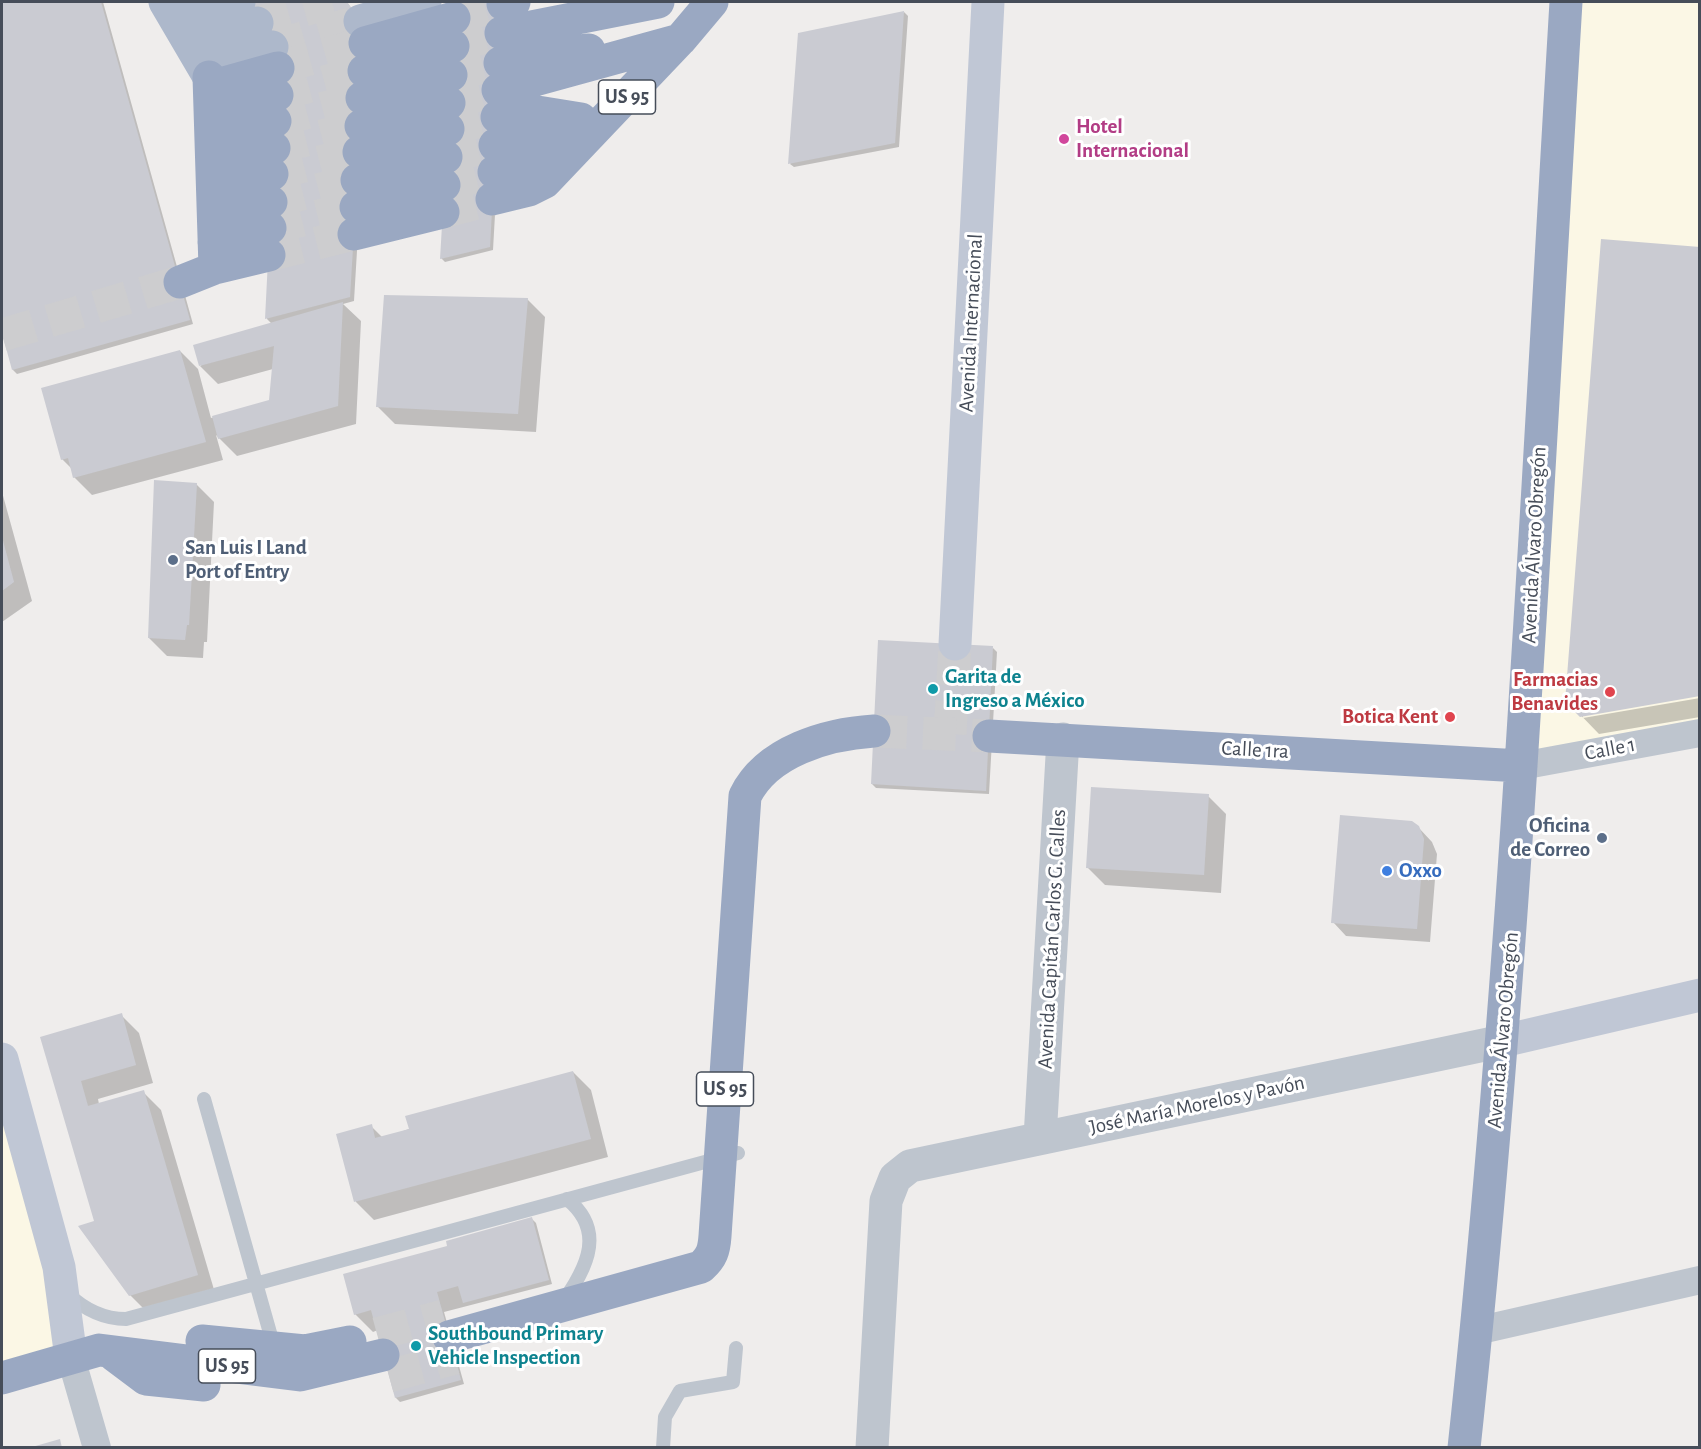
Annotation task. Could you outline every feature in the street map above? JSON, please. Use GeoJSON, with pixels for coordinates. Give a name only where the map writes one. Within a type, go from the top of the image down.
{"type":"FeatureCollection","features":[{"type":"Feature","properties":{"kind":"highway"},"geometry":{"type":"LineString","coordinates":[[499,92],[658,2]]}},
{"type":"Feature","properties":{"kind":"highway","name":"US 95"},"geometry":{"type":"LineString","coordinates":[[499,92],[537,187],[545,182],[604,123],[712,2]]}},
{"type":"Feature","properties":{"kind":"highway","name":"Avenida Álvaro Obregón"},"geometry":{"type":"LineString","coordinates":[[1464,1448],[1503,1041],[1518,833],[1566,2]]}},
{"type":"Feature","properties":{"kind":"highway","name":"US 95"},"geometry":{"type":"LineString","coordinates":[[499,92],[680,40]]}},
{"type":"Feature","properties":{"kind":"highway","name":"US 95"},"geometry":{"type":"LineString","coordinates":[[499,92],[525,165],[604,123]]}},
{"type":"Feature","properties":{"kind":"highway","name":"US 95"},"geometry":{"type":"LineString","coordinates":[[499,92],[525,110],[604,123]]}},
{"type":"Feature","properties":{"kind":"highway"},"geometry":{"type":"LineString","coordinates":[[360,126],[448,116]]}},
{"type":"Feature","properties":{"kind":"highway"},"geometry":{"type":"LineString","coordinates":[[360,126],[448,116]]}},
{"type":"Feature","properties":{"kind":"highway"},"geometry":{"type":"LineString","coordinates":[[360,126],[448,116]]}},
{"type":"Feature","properties":{"kind":"highway"},"geometry":{"type":"LineString","coordinates":[[360,126],[448,116]]}},
{"type":"Feature","properties":{"kind":"highway"},"geometry":{"type":"LineString","coordinates":[[204,125],[269,124]]}},
{"type":"Feature","properties":{"kind":"highway"},"geometry":{"type":"LineString","coordinates":[[204,125],[269,124]]}},
{"type":"Feature","properties":{"kind":"highway"},"geometry":{"type":"LineString","coordinates":[[204,125],[269,124]]}},
{"type":"Feature","properties":{"kind":"highway"},"geometry":{"type":"LineString","coordinates":[[204,125],[269,124]]}},
{"type":"Feature","properties":{"kind":"highway"},"geometry":{"type":"LineString","coordinates":[[180,282],[204,125]]}},
{"type":"Feature","properties":{"kind":"highway","name":"US 95"},"geometry":{"type":"LineString","coordinates":[[720,1157],[699,1230],[690,1247],[576,1279],[449,1337],[551,1320],[701,1267],[710,1260],[714,1251],[745,796],[758,776],[800,747],[847,734],[874,731]]}},
{"type":"Feature","properties":{"kind":"highway","name":"Calle 1ra"},"geometry":{"type":"LineString","coordinates":[[989,736],[1521,766]]}},
{"type":"Feature","properties":{"kind":"highway","name":"US 95"},"geometry":{"type":"LineString","coordinates":[[2,1378],[99,1350],[279,1368],[309,1375],[383,1355],[315,1395],[152,1380],[107,1351]]}},
{"type":"Feature","properties":{"kind":"main road"},"geometry":{"type":"LineString","coordinates":[[360,126],[425,2]]}},
{"type":"Feature","properties":{"kind":"main road","name":"Avenida Internacional"},"geometry":{"type":"LineString","coordinates":[[955,644],[988,2]]}},
{"type":"Feature","properties":{"kind":"main road"},"geometry":{"type":"LineString","coordinates":[[204,125],[269,124]]}},
{"type":"Feature","properties":{"kind":"main road"},"geometry":{"type":"LineString","coordinates":[[204,125],[269,124]]}},
{"type":"Feature","properties":{"kind":"main road"},"geometry":{"type":"LineString","coordinates":[[1503,1041],[1700,995]]}},
{"type":"Feature","properties":{"kind":"main road"},"geometry":{"type":"LineString","coordinates":[[2,1059],[59,1266],[71,1358]]}},
{"type":"Feature","properties":{"kind":"main road"},"geometry":{"type":"LineString","coordinates":[[2,1140],[38,1273],[71,1358]]}},
{"type":"Feature","properties":{"kind":"street","name":"Calle 1"},"geometry":{"type":"LineString","coordinates":[[1521,766],[1700,733]]}},
{"type":"Feature","properties":{"kind":"street","name":"Avenida Capitán Carlos G. Calles"},"geometry":{"type":"LineString","coordinates":[[1040,1138],[1063,739]]}},
{"type":"Feature","properties":{"kind":"street","name":"José María Morelos y Pavón"},"geometry":{"type":"LineString","coordinates":[[872,1448],[886,1201],[895,1178],[910,1166],[1503,1041]]}},
{"type":"Feature","properties":{"kind":"street"},"geometry":{"type":"LineString","coordinates":[[1476,1331],[1700,1280]]}},
{"type":"Feature","properties":{"kind":"street"},"geometry":{"type":"LineString","coordinates":[[71,1358],[98,1448]]}},
{"type":"Feature","properties":{"kind":"lane"},"geometry":{"type":"LineString","coordinates":[[204,1099],[279,1368]]}},
{"type":"Feature","properties":{"kind":"lane"},"geometry":{"type":"LineString","coordinates":[[62,1288],[90,1311],[104,1317],[126,1319],[720,1157]]}},
{"type":"Feature","properties":{"kind":"lane"},"geometry":{"type":"LineString","coordinates":[[551,1320],[591,1250],[588,1223],[581,1210],[567,1199]]}},
{"type":"Feature","properties":{"kind":"lane"},"geometry":{"type":"LineString","coordinates":[[663,1448],[665,1418],[680,1391],[733,1382],[736,1348]]}},
{"type":"Feature","properties":{"kind":"shaded area"},"geometry":{"type":"Polygon","coordinates":[[[1566,2],[1699,2],[1699,733],[1521,766],[1566,2]]]}},
{"type":"Feature","properties":{"kind":"shaded area"},"geometry":{"type":"Polygon","coordinates":[[[2,1057],[80,1354],[2,1378],[2,1057]]]}},
{"type":"Feature","properties":{"kind":"building"},"geometry":{"type":"Polygon","coordinates":[[[2,2],[101,2],[190,320],[12,370],[2,333],[2,2]]]}},
{"type":"Feature","properties":{"kind":"building"},"geometry":{"type":"Polygon","coordinates":[[[242,2],[347,2],[366,29],[350,297],[265,319],[275,121],[242,2]]]}},
{"type":"Feature","properties":{"kind":"building"},"geometry":{"type":"Polygon","coordinates":[[[453,2],[503,2],[490,247],[440,259],[455,5],[453,2]]]}},
{"type":"Feature","properties":{"kind":"building"},"geometry":{"type":"Polygon","coordinates":[[[904,11],[895,143],[788,164],[798,33],[904,11]]]}},
{"type":"Feature","properties":{"kind":"building"},"geometry":{"type":"Polygon","coordinates":[[[1601,239],[1700,247],[1700,696],[1580,717],[1565,702],[1601,239]]]}},
{"type":"Feature","properties":{"kind":"building"},"geometry":{"type":"Polygon","coordinates":[[[384,295],[528,298],[518,414],[376,407],[384,295]]]}},
{"type":"Feature","properties":{"kind":"building"},"geometry":{"type":"Polygon","coordinates":[[[343,302],[338,406],[218,439],[212,416],[269,400],[274,346],[199,366],[193,345],[343,302]]]}},
{"type":"Feature","properties":{"kind":"building"},"geometry":{"type":"Polygon","coordinates":[[[180,350],[206,442],[73,478],[68,458],[61,460],[41,388],[180,350]]]}},
{"type":"Feature","properties":{"kind":"building"},"geometry":{"type":"Polygon","coordinates":[[[154,480],[197,483],[189,625],[187,625],[185,640],[148,638],[154,480]]]}},
{"type":"Feature","properties":{"kind":"building"},"geometry":{"type":"Polygon","coordinates":[[[2,537],[14,582],[2,591],[2,537]]]}},
{"type":"Feature","properties":{"kind":"building","name":"Garita de Ingreso a México"},"geometry":{"type":"Polygon","coordinates":[[[878,640],[993,646],[986,791],[871,784],[878,640]]]}},
{"type":"Feature","properties":{"kind":"building"},"geometry":{"type":"Polygon","coordinates":[[[1091,787],[1209,794],[1204,875],[1086,868],[1091,787]]]}},
{"type":"Feature","properties":{"kind":"building"},"geometry":{"type":"Polygon","coordinates":[[[1340,815],[1412,821],[1419,826],[1424,839],[1417,929],[1331,923],[1340,815]]]}},
{"type":"Feature","properties":{"kind":"building"},"geometry":{"type":"Polygon","coordinates":[[[122,1013],[136,1065],[81,1081],[88,1106],[144,1090],[198,1275],[129,1296],[78,1226],[94,1221],[40,1037],[122,1013]]]}},
{"type":"Feature","properties":{"kind":"building"},"geometry":{"type":"Polygon","coordinates":[[[573,1071],[591,1139],[354,1202],[336,1134],[372,1124],[375,1138],[409,1129],[405,1116],[573,1071]]]}},
{"type":"Feature","properties":{"kind":"building"},"geometry":{"type":"Polygon","coordinates":[[[532,1217],[549,1280],[463,1303],[458,1286],[437,1292],[461,1380],[395,1398],[371,1310],[354,1315],[343,1274],[447,1246],[446,1241],[532,1217]]]}},
{"type":"Feature","properties":{"kind":"building"},"geometry":{"type":"Polygon","coordinates":[[[60,1439],[62,1448],[32,1448],[32,1447],[60,1439]]]}},
{"type":"Feature","properties":{"kind":"tunnel"},"geometry":{"type":"LineString","coordinates":[[257,23],[332,2]]}},
{"type":"Feature","properties":{"kind":"tunnel"},"geometry":{"type":"LineString","coordinates":[[454,18],[503,4]]}},
{"type":"Feature","properties":{"kind":"tunnel"},"geometry":{"type":"LineString","coordinates":[[272,47],[360,21]]}},
{"type":"Feature","properties":{"kind":"tunnel"},"geometry":{"type":"LineString","coordinates":[[453,46],[501,33]]}},
{"type":"Feature","properties":{"kind":"tunnel"},"geometry":{"type":"LineString","coordinates":[[278,68],[365,43]]}},
{"type":"Feature","properties":{"kind":"tunnel"},"geometry":{"type":"LineString","coordinates":[[451,75],[500,63]]}},
{"type":"Feature","properties":{"kind":"tunnel"},"geometry":{"type":"LineString","coordinates":[[277,95],[364,71]]}},
{"type":"Feature","properties":{"kind":"tunnel"},"geometry":{"type":"LineString","coordinates":[[449,103],[498,90]]}},
{"type":"Feature","properties":{"kind":"tunnel"},"geometry":{"type":"LineString","coordinates":[[275,121],[362,98]]}},
{"type":"Feature","properties":{"kind":"tunnel"},"geometry":{"type":"LineString","coordinates":[[448,129],[497,117]]}},
{"type":"Feature","properties":{"kind":"tunnel"},"geometry":{"type":"LineString","coordinates":[[274,148],[361,126]]}},
{"type":"Feature","properties":{"kind":"tunnel"},"geometry":{"type":"LineString","coordinates":[[446,157],[495,145]]}},
{"type":"Feature","properties":{"kind":"tunnel"},"geometry":{"type":"LineString","coordinates":[[272,174],[359,152]]}},
{"type":"Feature","properties":{"kind":"tunnel"},"geometry":{"type":"LineString","coordinates":[[444,185],[494,172]]}},
{"type":"Feature","properties":{"kind":"tunnel"},"geometry":{"type":"LineString","coordinates":[[271,202],[357,180]]}},
{"type":"Feature","properties":{"kind":"tunnel"},"geometry":{"type":"LineString","coordinates":[[443,212],[492,199]]}},
{"type":"Feature","properties":{"kind":"tunnel"},"geometry":{"type":"LineString","coordinates":[[270,228],[356,207]]}},
{"type":"Feature","properties":{"kind":"tunnel"},"geometry":{"type":"LineString","coordinates":[[269,255],[354,234]]}},
{"type":"Feature","properties":{"kind":"tunnel"},"geometry":{"type":"LineString","coordinates":[[2,335],[180,282]]}},
{"type":"Feature","properties":{"kind":"tunnel"},"geometry":{"type":"LineString","coordinates":[[950,734],[955,644]]}},
{"type":"Feature","properties":{"kind":"tunnel"},"geometry":{"type":"LineString","coordinates":[[874,731],[989,736]]}},
{"type":"Feature","properties":{"kind":"tunnel"},"geometry":{"type":"LineString","coordinates":[[377,1334],[443,1316]]}},
{"type":"Feature","properties":{"kind":"tunnel"},"geometry":{"type":"LineString","coordinates":[[389,1376],[455,1358]]}},
{"type":"Feature","properties":{"kind":"place","name":"Hotel Internacional"},"geometry":{"type":"Point","coordinates":[1064,139]}},
{"type":"Feature","properties":{"kind":"place","name":"San Luis I Land Port of Entry"},"geometry":{"type":"Point","coordinates":[173,560]}},
{"type":"Feature","properties":{"kind":"place","name":"Garita de Ingreso a México"},"geometry":{"type":"Point","coordinates":[933,689]}},
{"type":"Feature","properties":{"kind":"place","name":"Farmacias Benavides"},"geometry":{"type":"Point","coordinates":[1610,692]}},
{"type":"Feature","properties":{"kind":"place","name":"Botica Kent"},"geometry":{"type":"Point","coordinates":[1450,717]}},
{"type":"Feature","properties":{"kind":"place","name":"Oficina de Correo"},"geometry":{"type":"Point","coordinates":[1602,838]}},
{"type":"Feature","properties":{"kind":"place","name":"Oxxo"},"geometry":{"type":"Point","coordinates":[1387,871]}},
{"type":"Feature","properties":{"kind":"place","name":"Southbound Primary Vehicle Inspection"},"geometry":{"type":"Point","coordinates":[416,1346]}}]}
